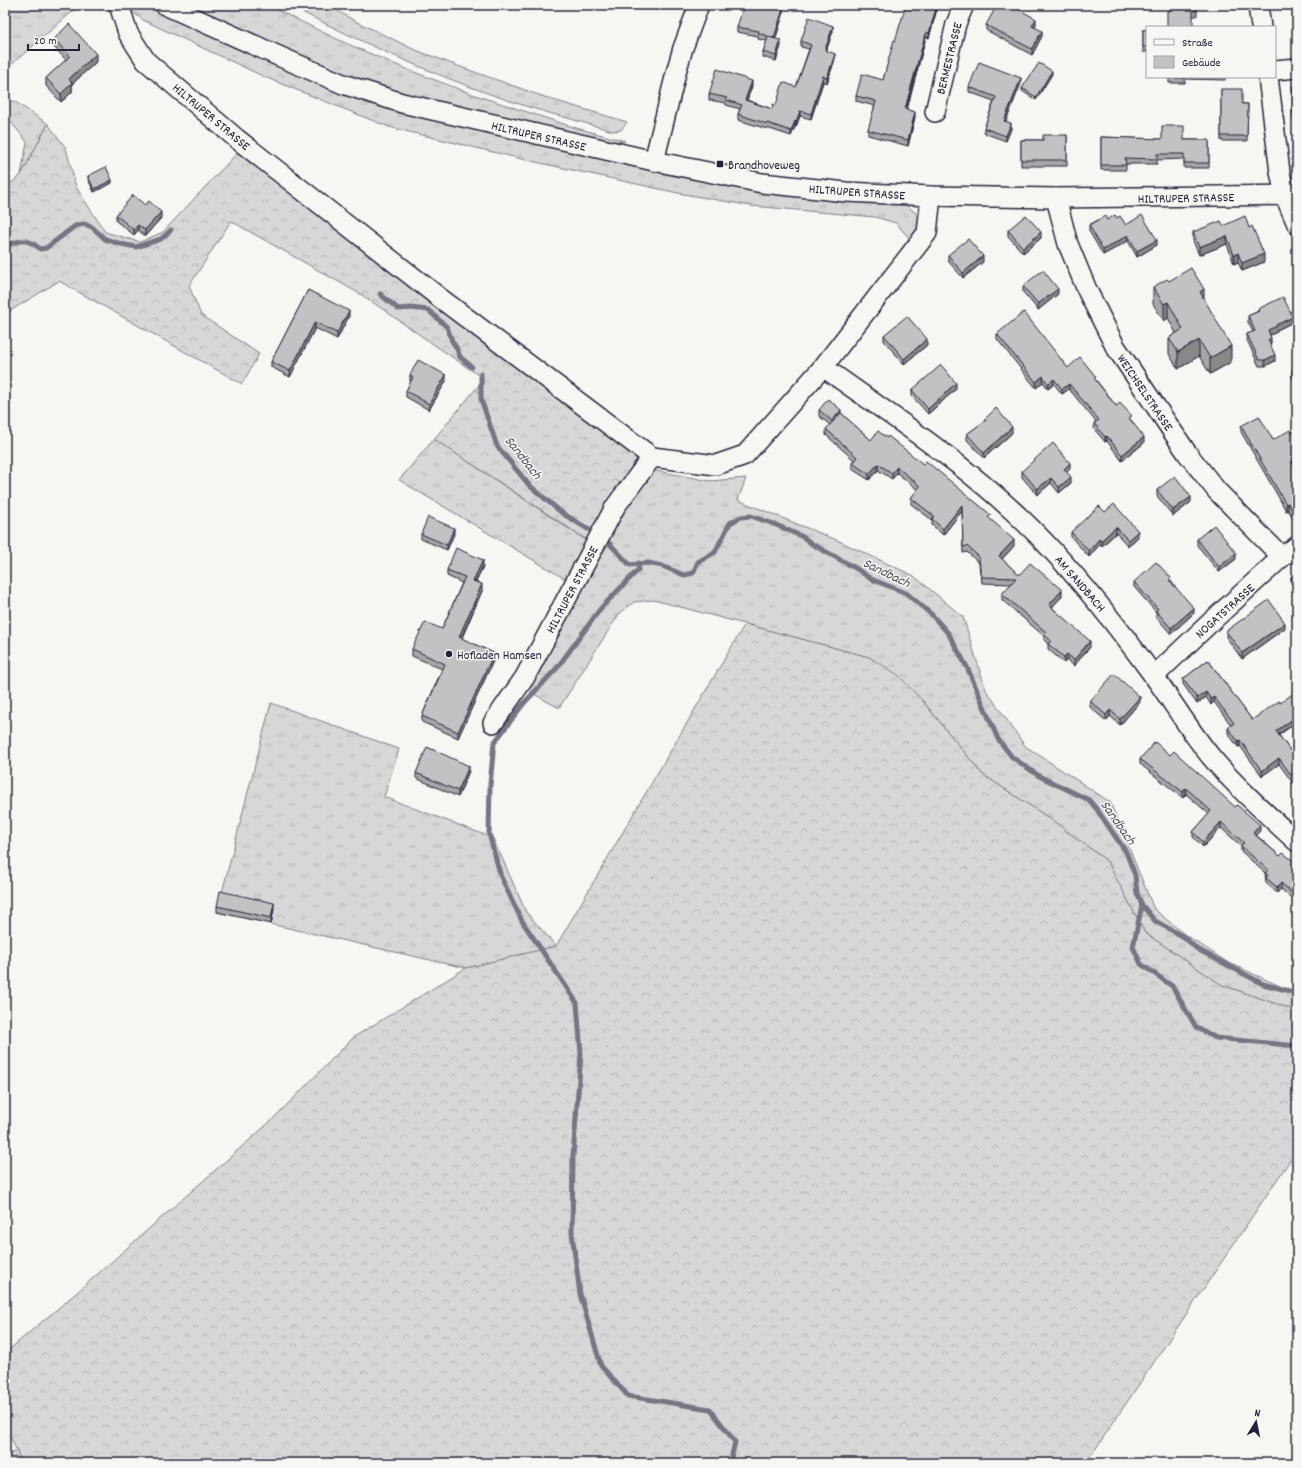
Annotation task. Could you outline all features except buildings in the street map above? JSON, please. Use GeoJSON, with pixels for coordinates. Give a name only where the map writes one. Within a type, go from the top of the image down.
{"type":"FeatureCollection","features":[{"type":"Feature","properties":{"kind":"street","name":"HILTRUPER STRASSE"},"geometry":{"type":"LineString","coordinates":[[119,5],[128,32],[146,61],[236,138],[440,298],[652,457],[716,465],[745,455],[823,368],[927,233],[931,196]]}},
{"type":"Feature","properties":{"kind":"street","name":"HILTRUPER STRASSE"},"geometry":{"type":"LineString","coordinates":[[165,5],[343,84],[402,103],[654,161],[762,183],[846,192],[931,196],[1056,198],[1291,195]]}},
{"type":"Feature","properties":{"kind":"street"},"geometry":{"type":"LineString","coordinates":[[654,161],[679,62],[699,5]]}},
{"type":"Feature","properties":{"kind":"street","name":"BERMESTRASSE"},"geometry":{"type":"LineString","coordinates":[[935,112],[956,24],[964,5]]}},
{"type":"Feature","properties":{"kind":"street"},"geometry":{"type":"LineString","coordinates":[[1258,5],[1261,26]]}},
{"type":"Feature","properties":{"kind":"street"},"geometry":{"type":"LineString","coordinates":[[1276,70],[1297,68]]}},
{"type":"Feature","properties":{"kind":"street"},"geometry":{"type":"LineString","coordinates":[[1268,78],[1280,172],[1291,195],[1297,224]]}},
{"type":"Feature","properties":{"kind":"street","name":"WEICHSELSTRASSE"},"geometry":{"type":"LineString","coordinates":[[1056,198],[1068,244],[1115,346],[1187,453],[1217,491],[1290,552]]}},
{"type":"Feature","properties":{"kind":"street","name":"AM SANDBACH"},"geometry":{"type":"LineString","coordinates":[[823,368],[917,434],[987,487],[1050,548],[1110,618],[1154,676],[1212,758],[1249,797],[1297,842]]}},
{"type":"Feature","properties":{"kind":"street","name":"HILTRUPER STRASSE"},"geometry":{"type":"LineString","coordinates":[[493,723],[525,677],[615,507],[652,457]]}},
{"type":"Feature","properties":{"kind":"street","name":"NOGATSTRASSE"},"geometry":{"type":"LineString","coordinates":[[1154,676],[1212,620],[1290,552]]}},
{"type":"Feature","properties":{"kind":"green space"},"geometry":{"type":"Polygon","coordinates":[[[5,5],[80,5],[5,70],[5,5]]]}},
{"type":"Feature","properties":{"kind":"green space"},"geometry":{"type":"Polygon","coordinates":[[[123,5],[148,5],[266,58],[380,104],[436,121],[524,140],[905,204],[917,214],[921,233],[887,271],[909,238],[896,223],[875,217],[752,206],[678,193],[522,159],[389,127],[267,78],[143,20],[123,5]]]}},
{"type":"Feature","properties":{"kind":"green space"},"geometry":{"type":"Polygon","coordinates":[[[190,5],[267,5],[343,42],[406,69],[472,94],[576,128],[625,141],[610,142],[462,110],[383,88],[341,73],[190,5]]]}},
{"type":"Feature","properties":{"kind":"green space"},"geometry":{"type":"Polygon","coordinates":[[[288,5],[328,5],[353,20],[413,49],[553,100],[627,122],[621,130],[613,131],[501,98],[408,62],[288,5]]]}},
{"type":"Feature","properties":{"kind":"green space"},"geometry":{"type":"Polygon","coordinates":[[[5,98],[17,103],[48,124],[21,175],[27,142],[11,122],[5,119],[5,98]]]}},
{"type":"Feature","properties":{"kind":"green space"},"geometry":{"type":"Polygon","coordinates":[[[48,124],[66,148],[76,187],[105,232],[140,242],[163,232],[238,152],[639,456],[608,501],[587,540],[434,439],[484,379],[362,295],[231,221],[189,286],[201,315],[259,354],[242,384],[59,281],[10,311],[5,310],[5,188],[21,175],[48,124]]]}},
{"type":"Feature","properties":{"kind":"green space"},"geometry":{"type":"Polygon","coordinates":[[[434,439],[596,547],[652,470],[710,481],[746,478],[738,500],[839,541],[914,576],[963,617],[986,690],[1025,746],[1110,802],[1154,909],[1184,934],[1227,962],[1282,987],[1297,992],[1297,1011],[1222,985],[1145,933],[1107,861],[1052,820],[982,774],[922,700],[869,657],[654,600],[634,602],[619,614],[559,708],[525,689],[567,580],[399,480],[434,439]]]}},
{"type":"Feature","properties":{"kind":"green space"},"geometry":{"type":"Polygon","coordinates":[[[745,624],[869,657],[897,674],[922,700],[982,774],[1052,820],[1107,861],[1145,933],[1222,985],[1297,1011],[1297,1150],[1086,1463],[22,1463],[11,1438],[5,1440],[5,1353],[75,1294],[271,1121],[354,1037],[466,968],[556,946],[745,624]]]}},
{"type":"Feature","properties":{"kind":"green space"},"geometry":{"type":"Polygon","coordinates":[[[271,703],[399,749],[384,797],[493,838],[526,912],[556,946],[466,968],[217,912],[271,703]]]}},
{"type":"Feature","properties":{"kind":"green space"},"geometry":{"type":"Polygon","coordinates":[[[17,1451],[22,1463],[5,1463],[5,1455],[17,1451]]]}},
{"type":"Feature","properties":{"kind":"waterway","name":"Sandbach"},"geometry":{"type":"LineString","coordinates":[[5,246],[19,241],[27,241],[40,249],[46,248],[75,226],[84,224],[92,227],[105,239],[136,247],[161,239],[171,230]]}},
{"type":"Feature","properties":{"kind":"waterway","name":"Sandbach"},"geometry":{"type":"LineString","coordinates":[[380,294],[398,309],[411,308],[428,310],[447,327],[460,357],[472,367]]}},
{"type":"Feature","properties":{"kind":"waterway","name":"Sandbach"},"geometry":{"type":"LineString","coordinates":[[481,374],[481,399],[497,446],[529,485],[562,513],[588,529]]}},
{"type":"Feature","properties":{"kind":"waterway","name":"Sandbach"},"geometry":{"type":"LineString","coordinates":[[605,539],[630,565],[648,563],[662,566],[684,575],[693,573],[698,562],[715,552],[730,523],[741,517],[751,516],[803,537],[812,544],[857,569],[871,579],[906,593],[931,614],[948,633],[967,667],[998,739],[1012,757],[1039,776],[1089,800],[1098,811],[1126,852],[1135,875],[1137,893],[1142,905],[1155,921],[1184,937],[1197,949],[1263,984],[1297,993]]}},
{"type":"Feature","properties":{"kind":"waterway"},"geometry":{"type":"LineString","coordinates":[[639,563],[638,570],[601,608],[557,668],[524,703],[494,743],[490,785],[489,834],[501,877],[522,921],[577,1003],[581,1054],[573,1156],[572,1233],[580,1294],[601,1366],[628,1396],[710,1409],[735,1442],[730,1463]]}},
{"type":"Feature","properties":{"kind":"waterway","name":"Sandbach"},"geometry":{"type":"LineString","coordinates":[[1142,905],[1133,947],[1141,964],[1172,986],[1196,1027],[1216,1038],[1297,1046]]}},
{"type":"Feature","properties":{"kind":"place","name":"Brandhoveweg"},"geometry":{"type":"Point","coordinates":[720,164]}},
{"type":"Feature","properties":{"kind":"place","name":"Hofladen Hamsen"},"geometry":{"type":"Point","coordinates":[449,654]}}]}
